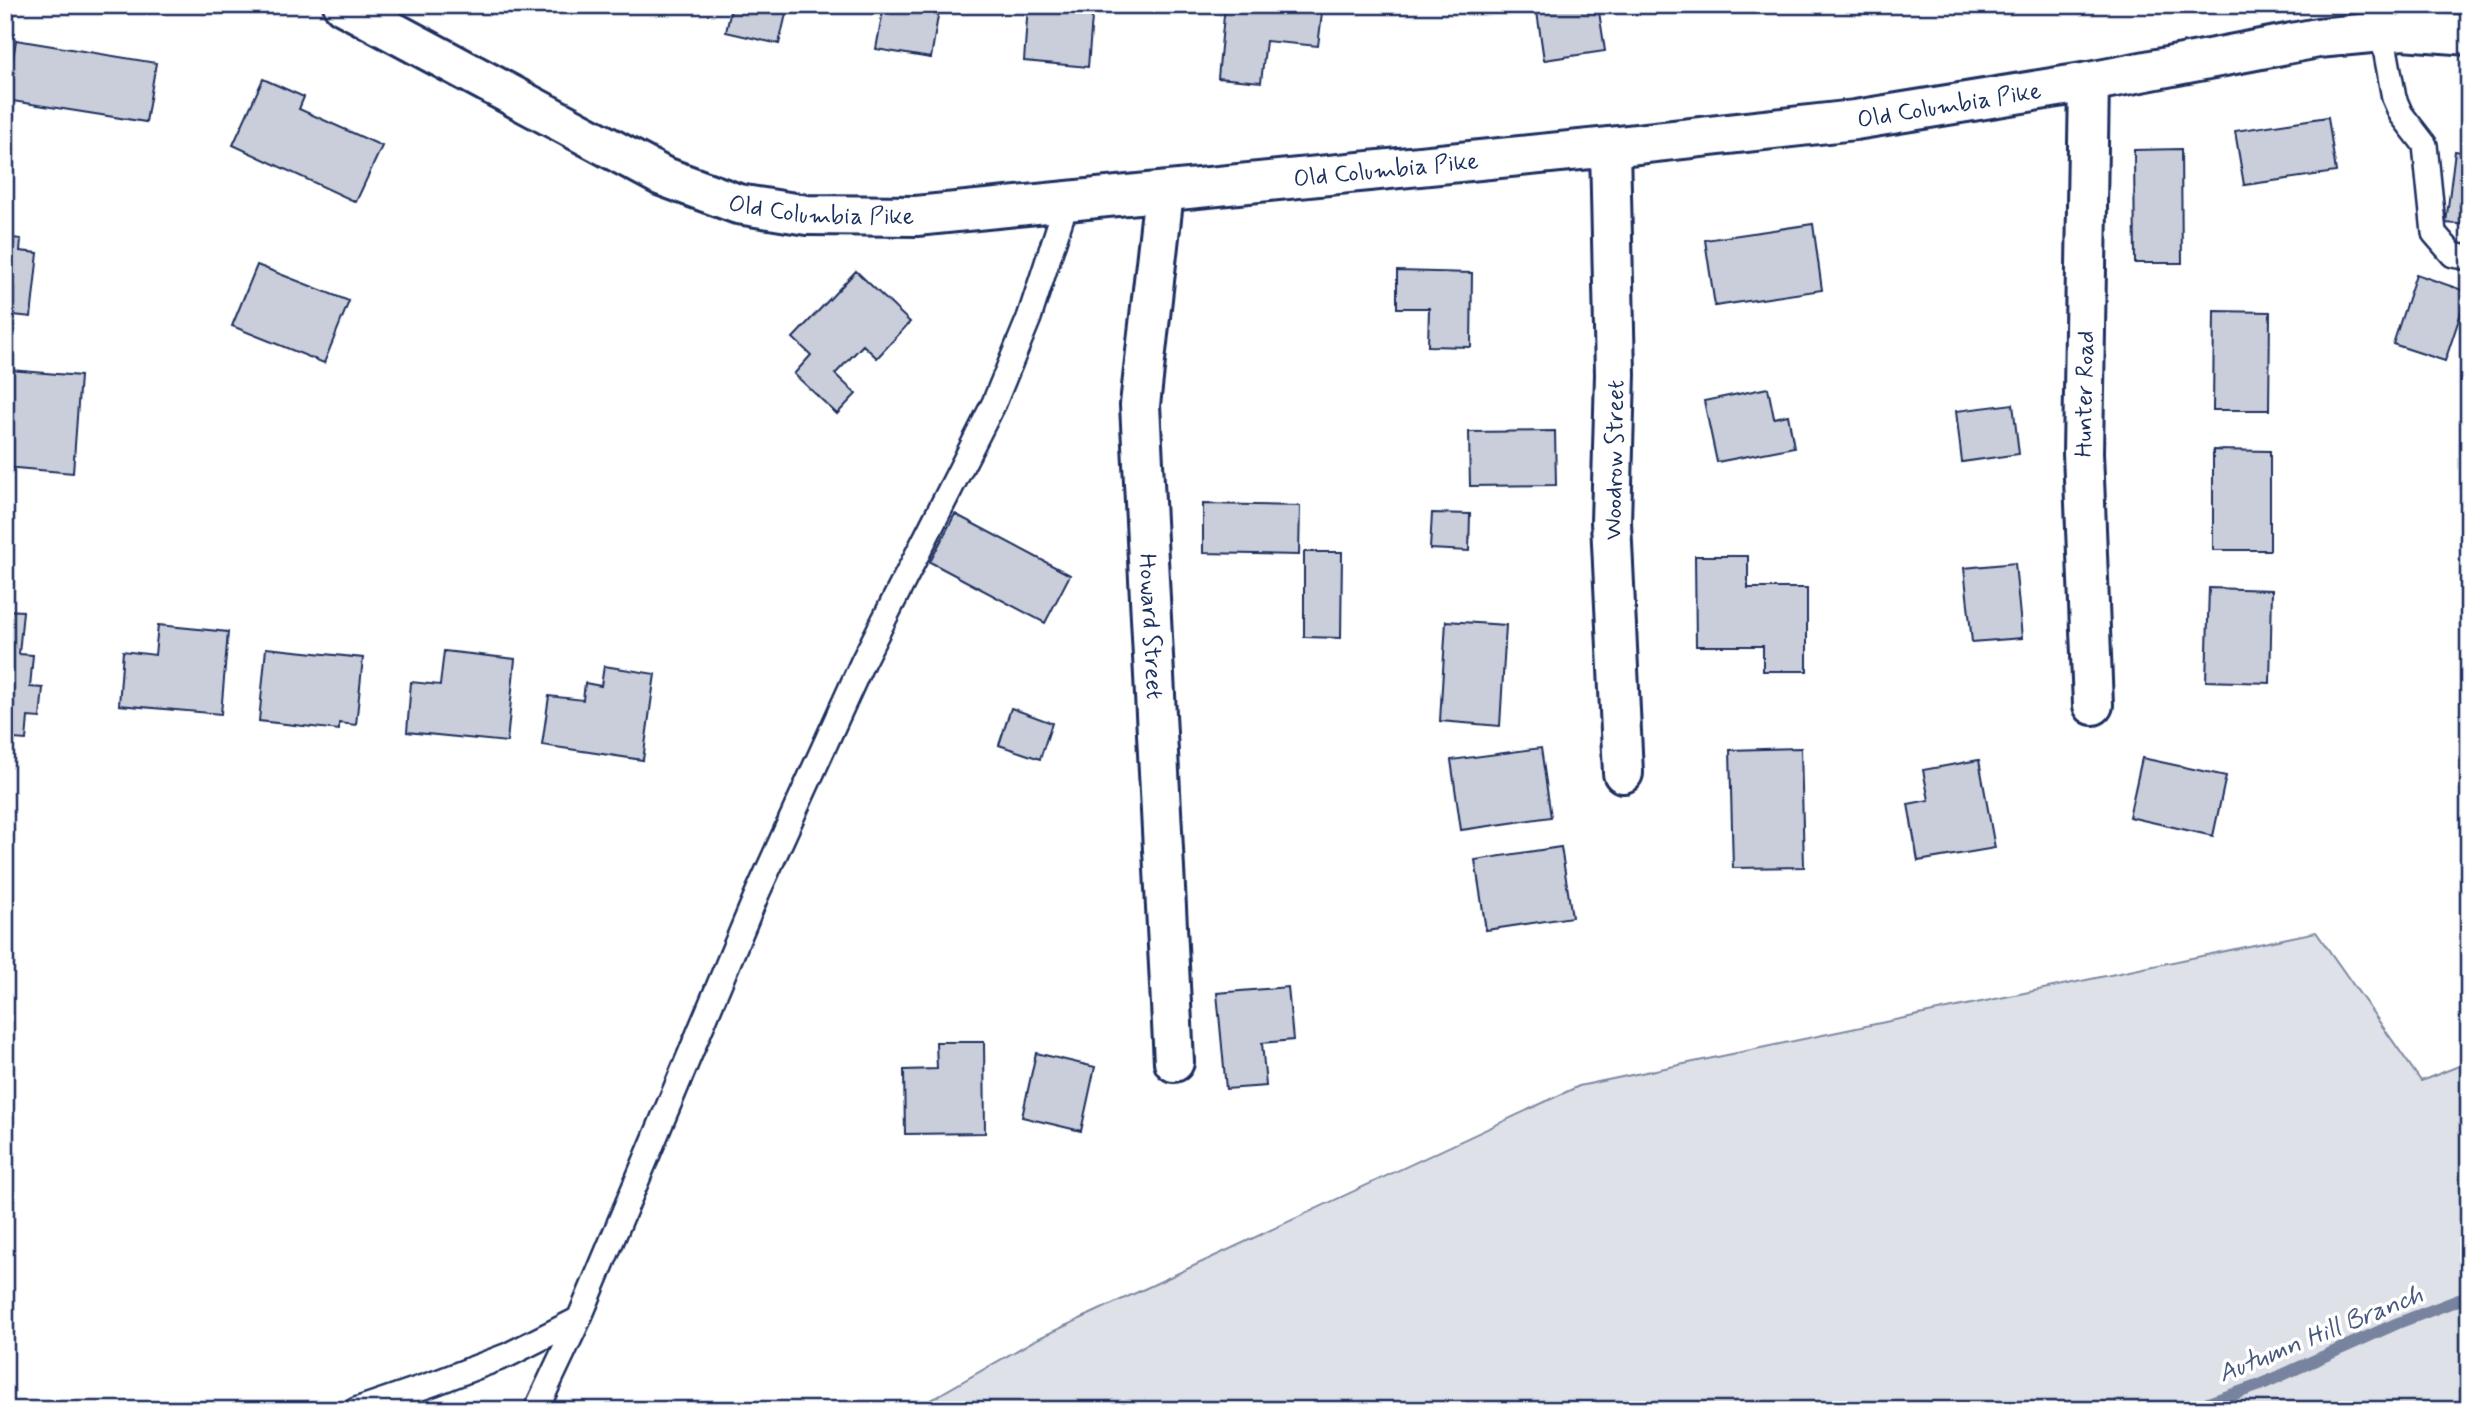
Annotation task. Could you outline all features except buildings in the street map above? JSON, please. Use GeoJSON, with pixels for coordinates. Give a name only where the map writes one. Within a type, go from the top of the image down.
{"type":"FeatureCollection","features":[{"type":"Feature","properties":{"kind":"street","name":"Old Columbia Pike"},"geometry":{"type":"LineString","coordinates":[[343,5],[662,176],[738,204],[807,215],[916,216],[1610,147],[1855,120],[2089,82],[2318,38],[2403,30],[2469,35]]}},
{"type":"Feature","properties":{"kind":"street","name":"Hunter Road"},"geometry":{"type":"LineString","coordinates":[[2089,82],[2083,453],[2093,705]]}},
{"type":"Feature","properties":{"kind":"street","name":"Woodrow Street"},"geometry":{"type":"LineString","coordinates":[[1610,147],[1615,374],[1611,522],[1623,773]]}},
{"type":"Feature","properties":{"kind":"street","name":"Howard Street"},"geometry":{"type":"LineString","coordinates":[[1164,192],[1140,405],[1174,1062]]}},
{"type":"Feature","properties":{"kind":"lane"},"geometry":{"type":"LineString","coordinates":[[2382,32],[2394,98],[2401,114],[2425,145],[2434,233],[2453,255],[2469,258]]}},
{"type":"Feature","properties":{"kind":"lane"},"geometry":{"type":"LineString","coordinates":[[536,1410],[579,1319],[757,894],[863,661],[994,403],[1029,318],[1067,201]]}},
{"type":"Feature","properties":{"kind":"lane"},"geometry":{"type":"LineString","coordinates":[[356,1410],[508,1355],[579,1319]]}},
{"type":"Feature","properties":{"kind":"shaded area"},"geometry":{"type":"Polygon","coordinates":[[[2316,932],[2421,1081],[2469,1062],[2469,1410],[913,1410],[1035,1340],[1579,1086],[2316,932]]]}},
{"type":"Feature","properties":{"kind":"waterway","name":"Autumn Hill Branch"},"geometry":{"type":"LineString","coordinates":[[2188,1410],[2260,1385],[2398,1323],[2469,1296]]}}]}
